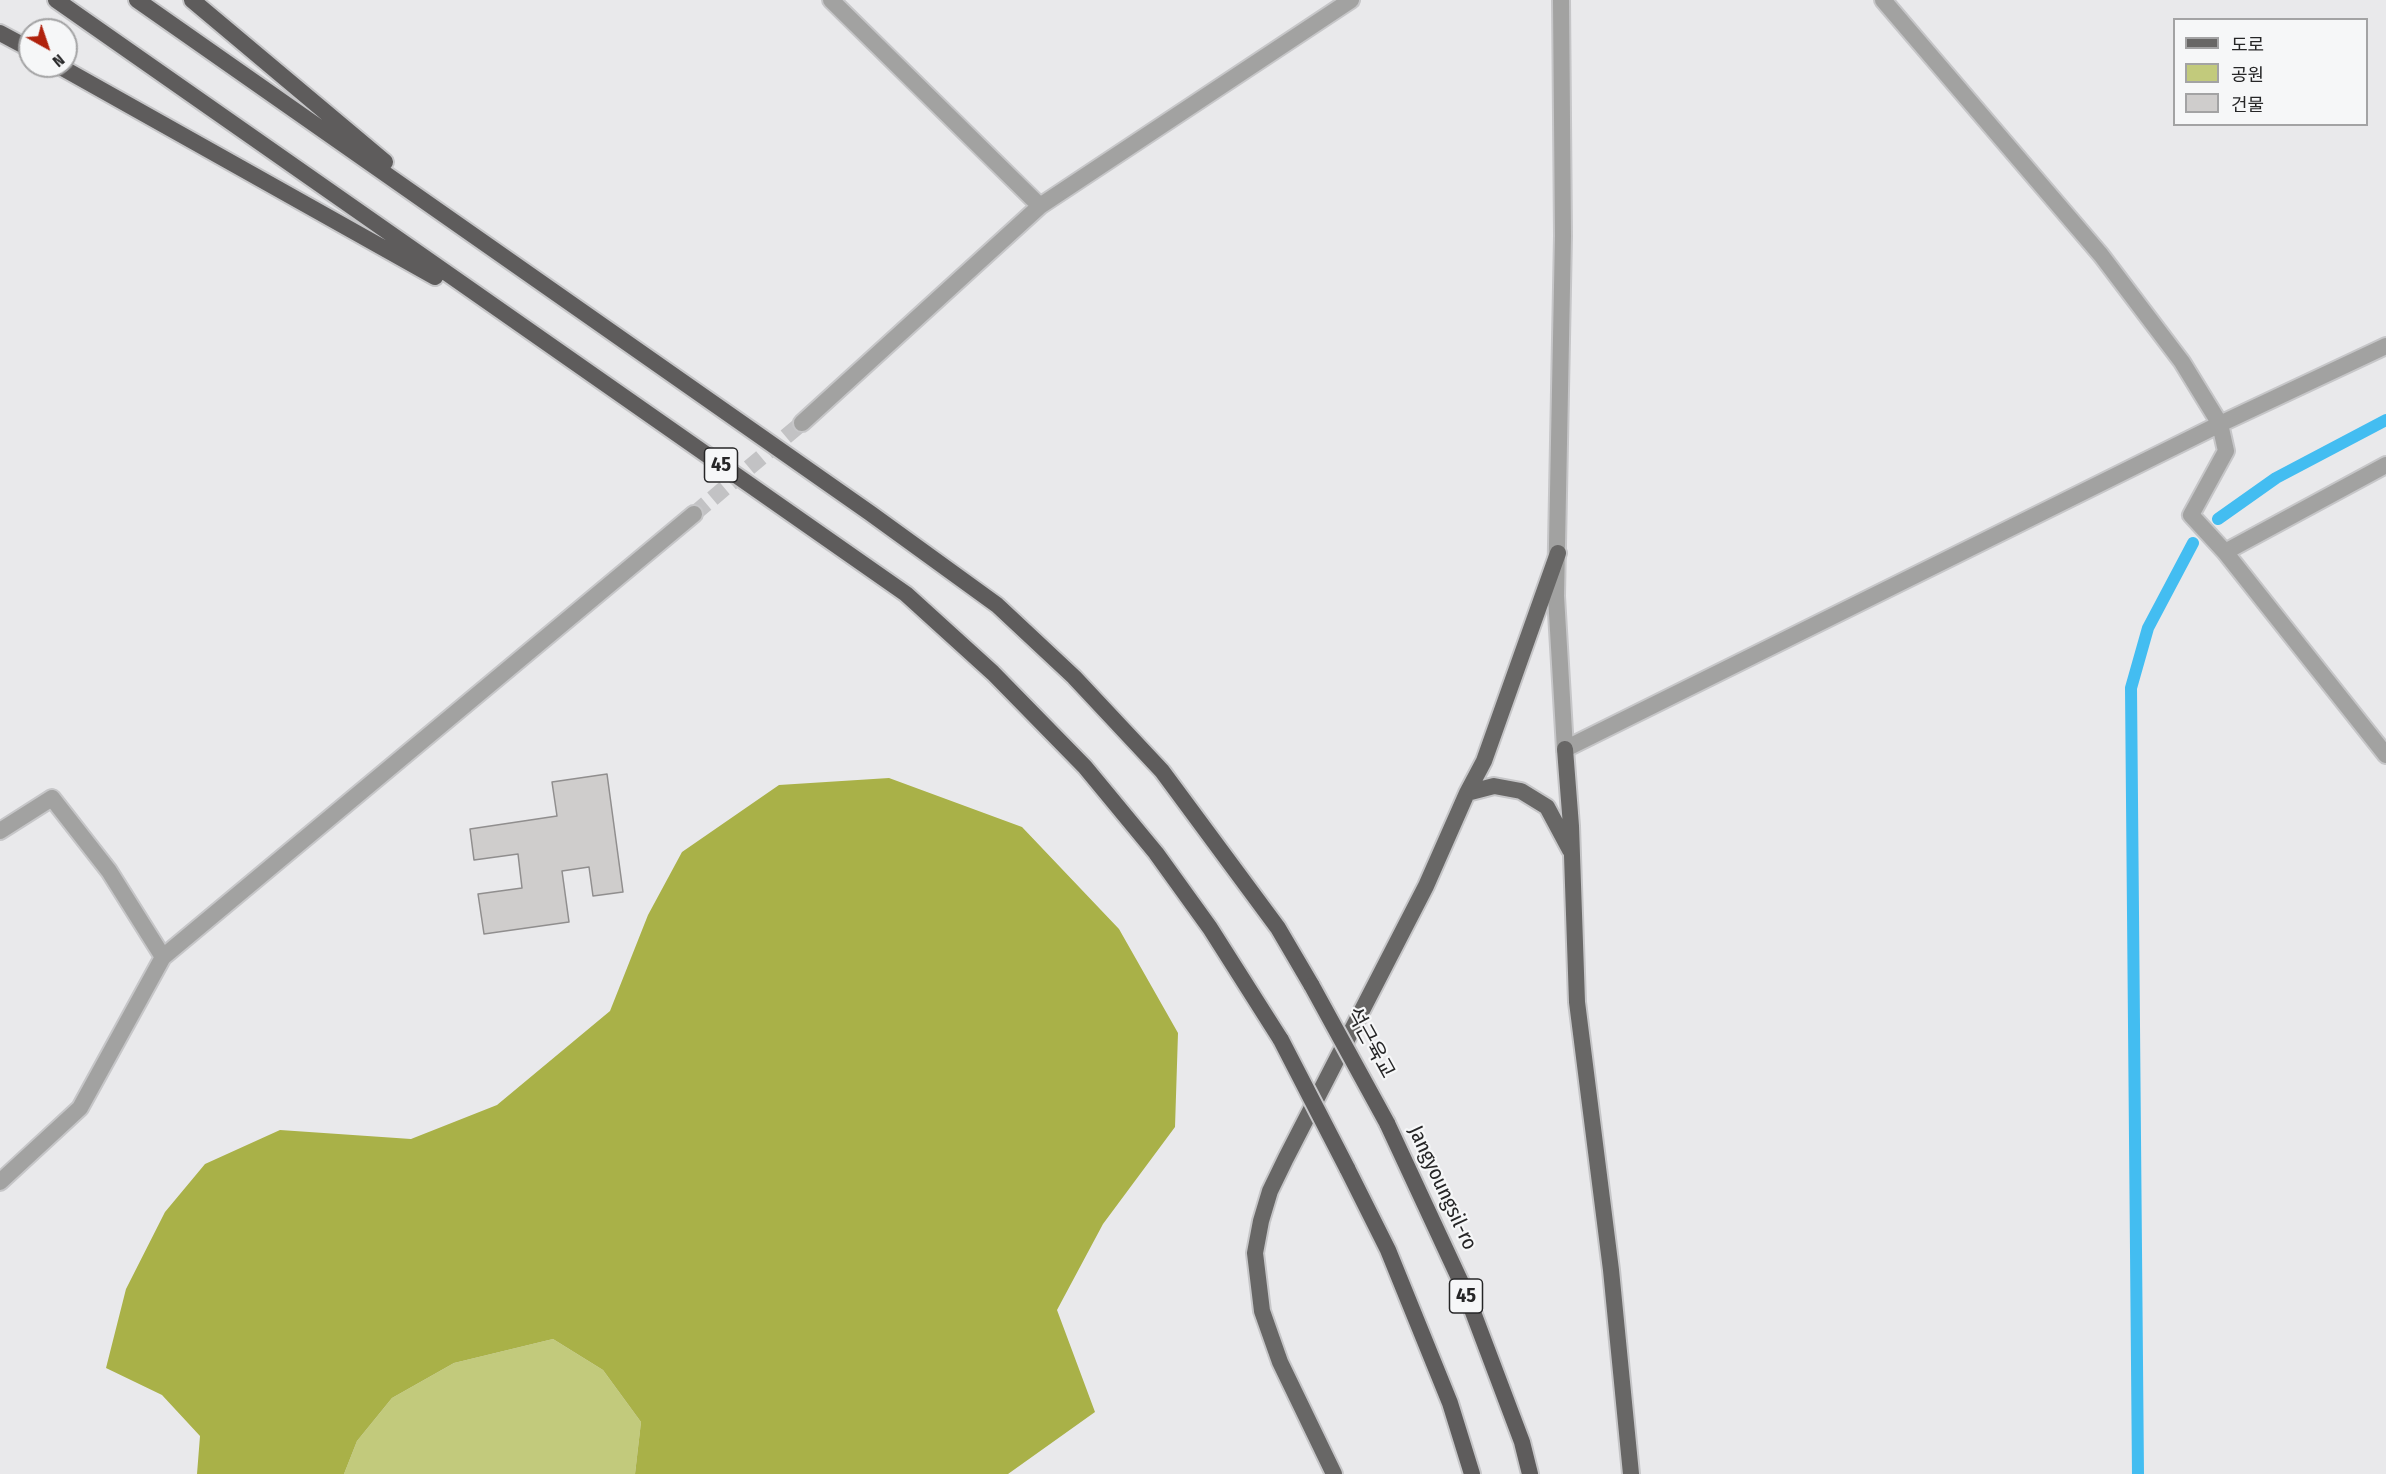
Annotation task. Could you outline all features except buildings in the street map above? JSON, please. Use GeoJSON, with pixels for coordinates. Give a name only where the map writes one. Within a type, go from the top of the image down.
{"type":"FeatureCollection","features":[{"type":"Feature","properties":{"kind":"highway","name":"45"},"geometry":{"type":"LineString","coordinates":[[56,0],[906,594],[993,673],[1085,767],[1156,853],[1210,928],[1281,1040],[1388,1250],[1450,1403],[1472,1474]]}},
{"type":"Feature","properties":{"kind":"highway","name":"45"},"geometry":{"type":"LineString","coordinates":[[137,0],[469,232]]}},
{"type":"Feature","properties":{"kind":"highway"},"geometry":{"type":"LineString","coordinates":[[192,0],[469,232]]}},
{"type":"Feature","properties":{"kind":"highway"},"geometry":{"type":"LineString","coordinates":[[0,33],[18,43]]}},
{"type":"Feature","properties":{"kind":"highway"},"geometry":{"type":"LineString","coordinates":[[78,77],[519,324]]}},
{"type":"Feature","properties":{"kind":"highway","name":"석근육교"},"geometry":{"type":"LineString","coordinates":[[469,232],[870,513],[997,605],[1074,677],[1162,771],[1278,928],[1387,1123]]}},
{"type":"Feature","properties":{"kind":"highway","name":"Jangyoungsil-ro"},"geometry":{"type":"LineString","coordinates":[[1387,1123],[1473,1311],[1522,1442],[1530,1474]]}},
{"type":"Feature","properties":{"kind":"main road"},"geometry":{"type":"LineString","coordinates":[[1334,1474],[1280,1362],[1262,1311],[1255,1253],[1261,1221],[1270,1191],[1426,886],[1484,760],[1558,553]]}},
{"type":"Feature","properties":{"kind":"main road"},"geometry":{"type":"LineString","coordinates":[[1565,748],[1572,853],[1577,1002],[1611,1270],[1631,1474]]}},
{"type":"Feature","properties":{"kind":"main road"},"geometry":{"type":"LineString","coordinates":[[1467,793],[1494,786],[1521,790],[1547,807],[1572,853]]}},
{"type":"Feature","properties":{"kind":"street"},"geometry":{"type":"LineString","coordinates":[[831,0],[1040,206]]}},
{"type":"Feature","properties":{"kind":"street"},"geometry":{"type":"LineString","coordinates":[[802,423],[1040,206],[1351,0]]}},
{"type":"Feature","properties":{"kind":"street"},"geometry":{"type":"LineString","coordinates":[[1561,0],[1563,236],[1556,596],[1565,748],[2220,424],[2386,346]]}},
{"type":"Feature","properties":{"kind":"street"},"geometry":{"type":"LineString","coordinates":[[1883,0],[2101,255],[2182,362],[2220,424],[2226,451],[2191,515],[2225,552],[2386,755]]}},
{"type":"Feature","properties":{"kind":"street"},"geometry":{"type":"LineString","coordinates":[[2225,552],[2386,465]]}},
{"type":"Feature","properties":{"kind":"street"},"geometry":{"type":"LineString","coordinates":[[0,1182],[80,1108],[163,957],[694,514]]}},
{"type":"Feature","properties":{"kind":"street"},"geometry":{"type":"LineString","coordinates":[[0,831],[52,798],[109,871],[163,957]]}},
{"type":"Feature","properties":{"kind":"green space"},"geometry":{"type":"Polygon","coordinates":[[[889,778],[1022,827],[1119,929],[1178,1033],[1175,1127],[1103,1224],[1057,1310],[1095,1412],[1008,1474],[635,1474],[641,1422],[603,1370],[553,1339],[454,1363],[392,1398],[357,1441],[344,1474],[197,1474],[200,1436],[162,1395],[106,1368],[126,1289],[165,1212],[205,1164],[280,1130],[411,1139],[497,1105],[610,1011],[648,915],[682,852],[779,785],[889,778]]]}},
{"type":"Feature","properties":{"kind":"green space"},"geometry":{"type":"Polygon","coordinates":[[[553,1339],[603,1370],[641,1422],[635,1474],[344,1474],[357,1441],[392,1398],[454,1363],[553,1339]]]}},
{"type":"Feature","properties":{"kind":"waterway"},"geometry":{"type":"LineString","coordinates":[[2218,519],[2276,478],[2386,420]]}},
{"type":"Feature","properties":{"kind":"waterway"},"geometry":{"type":"LineString","coordinates":[[2138,1474],[2131,688],[2148,628],[2193,543]]}},
{"type":"Feature","properties":{"kind":"tunnel"},"geometry":{"type":"LineString","coordinates":[[694,514],[802,423]]}}]}
